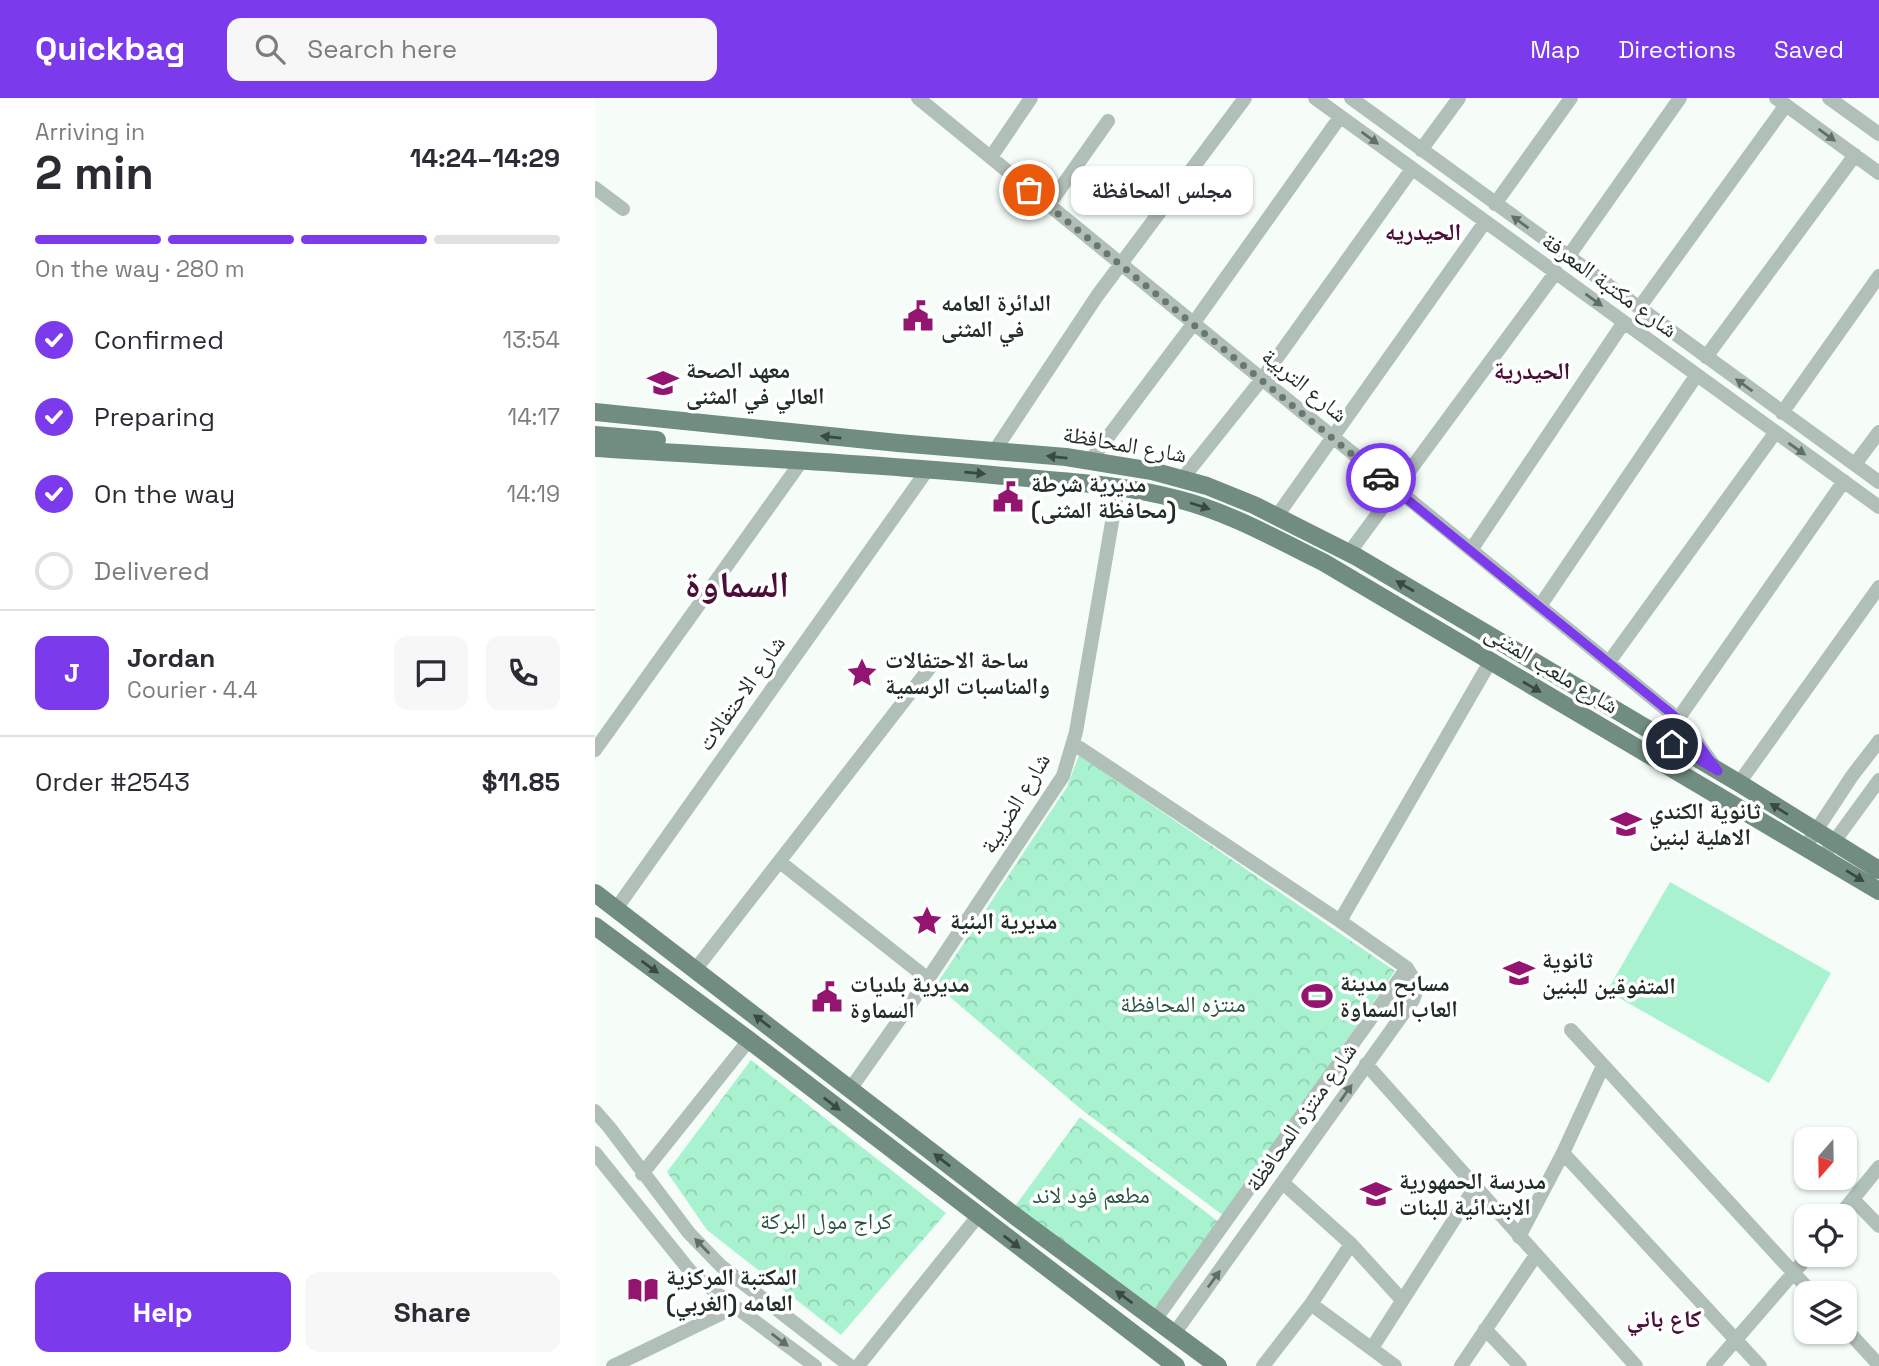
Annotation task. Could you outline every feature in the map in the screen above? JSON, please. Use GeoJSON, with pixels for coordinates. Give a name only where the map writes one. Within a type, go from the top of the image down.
{"type":"FeatureCollection","features":[{"type":"Feature","properties":{"kind":"main road"},"geometry":{"type":"LineString","coordinates":[[595,412],[786,432]]}},
{"type":"Feature","properties":{"kind":"main road"},"geometry":{"type":"LineString","coordinates":[[595,423],[718,439],[793,461]]}},
{"type":"Feature","properties":{"kind":"main road","name":"شارع المحافظة"},"geometry":{"type":"LineString","coordinates":[[786,432],[1090,461],[1182,478],[1231,495],[1277,516],[1349,553],[1464,620]]}},
{"type":"Feature","properties":{"kind":"main road"},"geometry":{"type":"LineString","coordinates":[[595,435],[718,439],[786,432]]}},
{"type":"Feature","properties":{"kind":"main road"},"geometry":{"type":"LineString","coordinates":[[595,448],[793,461]]}},
{"type":"Feature","properties":{"kind":"main road","name":"شارع المحافظة"},"geometry":{"type":"LineString","coordinates":[[793,461],[928,469],[1118,487],[1179,499],[1242,522],[1323,562],[1453,638]]}},
{"type":"Feature","properties":{"kind":"main road"},"geometry":{"type":"LineString","coordinates":[[1453,638],[1464,620]]}},
{"type":"Feature","properties":{"kind":"main road","name":"شارع ملعب المثنى"},"geometry":{"type":"LineString","coordinates":[[1464,620],[1739,783],[1811,839]]}},
{"type":"Feature","properties":{"kind":"main road","name":"شارع ملعب المثنى"},"geometry":{"type":"LineString","coordinates":[[1453,638],[1490,662],[1811,839],[1879,891]]}},
{"type":"Feature","properties":{"kind":"main road","name":"شارع ملعب المثنى"},"geometry":{"type":"LineString","coordinates":[[1828,850],[1879,870]]}},
{"type":"Feature","properties":{"kind":"main road"},"geometry":{"type":"LineString","coordinates":[[595,892],[1019,1219],[1218,1366]]}},
{"type":"Feature","properties":{"kind":"main road"},"geometry":{"type":"LineString","coordinates":[[595,926],[750,1040],[1176,1366]]}},
{"type":"Feature","properties":{"kind":"street","name":"شارع التربية"},"geometry":{"type":"LineString","coordinates":[[918,98],[1678,719],[1718,771]]}},
{"type":"Feature","properties":{"kind":"street"},"geometry":{"type":"LineString","coordinates":[[991,157],[1031,98]]}},
{"type":"Feature","properties":{"kind":"street"},"geometry":{"type":"LineString","coordinates":[[995,450],[1097,296],[1245,98]]}},
{"type":"Feature","properties":{"kind":"street","name":"شارع مكتبة المعرفة"},"geometry":{"type":"LineString","coordinates":[[1315,98],[1879,507]]}},
{"type":"Feature","properties":{"kind":"street"},"geometry":{"type":"LineString","coordinates":[[1420,150],[1459,98]]}},
{"type":"Feature","properties":{"kind":"street"},"geometry":{"type":"LineString","coordinates":[[1496,204],[1571,98]]}},
{"type":"Feature","properties":{"kind":"street"},"geometry":{"type":"LineString","coordinates":[[1568,257],[1680,98]]}},
{"type":"Feature","properties":{"kind":"street"},"geometry":{"type":"LineString","coordinates":[[1829,98],[1879,134]]}},
{"type":"Feature","properties":{"kind":"street","name":"شارع مكتبة المعرفة"},"geometry":{"type":"LineString","coordinates":[[1353,99],[1879,482]]}},
{"type":"Feature","properties":{"kind":"street"},"geometry":{"type":"LineString","coordinates":[[1639,308],[1781,102],[1879,173]]}},
{"type":"Feature","properties":{"kind":"street"},"geometry":{"type":"LineString","coordinates":[[1090,461],[1193,324],[1341,117]]}},
{"type":"Feature","properties":{"kind":"street"},"geometry":{"type":"LineString","coordinates":[[1048,206],[1108,121]]}},
{"type":"Feature","properties":{"kind":"street"},"geometry":{"type":"LineString","coordinates":[[1706,357],[1855,155]]}},
{"type":"Feature","properties":{"kind":"street"},"geometry":{"type":"LineString","coordinates":[[1182,478],[1262,379],[1412,169]]}},
{"type":"Feature","properties":{"kind":"street"},"geometry":{"type":"LineString","coordinates":[[595,188],[623,209]]}},
{"type":"Feature","properties":{"kind":"street"},"geometry":{"type":"LineString","coordinates":[[1277,516],[1485,222]]}},
{"type":"Feature","properties":{"kind":"street"},"geometry":{"type":"LineString","coordinates":[[1349,553],[1556,272]]}},
{"type":"Feature","properties":{"kind":"street"},"geometry":{"type":"LineString","coordinates":[[1783,413],[1879,276]]}},
{"type":"Feature","properties":{"kind":"street"},"geometry":{"type":"LineString","coordinates":[[1471,550],[1624,322]]}},
{"type":"Feature","properties":{"kind":"street"},"geometry":{"type":"LineString","coordinates":[[1540,606],[1696,376]]}},
{"type":"Feature","properties":{"kind":"street"},"geometry":{"type":"LineString","coordinates":[[1855,464],[1879,432]]}},
{"type":"Feature","properties":{"kind":"street"},"geometry":{"type":"LineString","coordinates":[[1609,662],[1775,433]]}},
{"type":"Feature","properties":{"kind":"street"},"geometry":{"type":"LineString","coordinates":[[595,747],[793,461]]}},
{"type":"Feature","properties":{"kind":"street","name":"شارع الاحتفالات"},"geometry":{"type":"LineString","coordinates":[[616,909],[928,469]]}},
{"type":"Feature","properties":{"kind":"street"},"geometry":{"type":"LineString","coordinates":[[1678,719],[1844,481]]}},
{"type":"Feature","properties":{"kind":"street","name":"شارع الضريبة"},"geometry":{"type":"LineString","coordinates":[[851,1088],[1055,792],[1069,761],[1118,487]]}},
{"type":"Feature","properties":{"kind":"street"},"geometry":{"type":"LineString","coordinates":[[1739,783],[1879,586]]}},
{"type":"Feature","properties":{"kind":"street"},"geometry":{"type":"LineString","coordinates":[[695,970],[935,661]]}},
{"type":"Feature","properties":{"kind":"street"},"geometry":{"type":"LineString","coordinates":[[1340,921],[1490,662]]}},
{"type":"Feature","properties":{"kind":"street"},"geometry":{"type":"LineString","coordinates":[[1811,839],[1851,776],[1879,741]]}},
{"type":"Feature","properties":{"kind":"street"},"geometry":{"type":"LineString","coordinates":[[1074,744],[1407,968]]}},
{"type":"Feature","properties":{"kind":"street"},"geometry":{"type":"LineString","coordinates":[[1828,850],[1879,780]]}},
{"type":"Feature","properties":{"kind":"street"},"geometry":{"type":"LineString","coordinates":[[780,862],[928,979]]}},
{"type":"Feature","properties":{"kind":"street","name":"شارع منتزه المحافظة"},"geometry":{"type":"LineString","coordinates":[[1156,1320],[1407,968],[1416,982],[1413,1000],[1174,1334]]}},
{"type":"Feature","properties":{"kind":"street"},"geometry":{"type":"LineString","coordinates":[[1570,1030],[1801,1281]]}},
{"type":"Feature","properties":{"kind":"street"},"geometry":{"type":"LineString","coordinates":[[642,1174],[750,1040]]}},
{"type":"Feature","properties":{"kind":"street"},"geometry":{"type":"LineString","coordinates":[[1366,1064],[1636,1366]]}},
{"type":"Feature","properties":{"kind":"street"},"geometry":{"type":"LineString","coordinates":[[1519,1237],[1563,1153],[1603,1066]]}},
{"type":"Feature","properties":{"kind":"street"},"geometry":{"type":"LineString","coordinates":[[595,1111],[610,1127],[642,1174],[689,1233],[721,1266],[850,1366]]}},
{"type":"Feature","properties":{"kind":"street"},"geometry":{"type":"LineString","coordinates":[[595,1153],[691,1270],[735,1307],[815,1366]]}},
{"type":"Feature","properties":{"kind":"street"},"geometry":{"type":"LineString","coordinates":[[1563,1153],[1760,1366]]}},
{"type":"Feature","properties":{"kind":"street"},"geometry":{"type":"LineString","coordinates":[[1849,1204],[1879,1167]]}},
{"type":"Feature","properties":{"kind":"street"},"geometry":{"type":"LineString","coordinates":[[1283,1183],[1351,1244],[1402,1300]]}},
{"type":"Feature","properties":{"kind":"street"},"geometry":{"type":"LineString","coordinates":[[1372,1348],[1475,1187]]}},
{"type":"Feature","properties":{"kind":"street"},"geometry":{"type":"LineString","coordinates":[[1853,1199],[1879,1226]]}},
{"type":"Feature","properties":{"kind":"street"},"geometry":{"type":"LineString","coordinates":[[858,1366],[978,1216]]}},
{"type":"Feature","properties":{"kind":"street"},"geometry":{"type":"LineString","coordinates":[[1263,1366],[1311,1304],[1351,1244]]}},
{"type":"Feature","properties":{"kind":"street"},"geometry":{"type":"LineString","coordinates":[[1461,1366],[1536,1255]]}},
{"type":"Feature","properties":{"kind":"street"},"geometry":{"type":"LineString","coordinates":[[1713,1366],[1800,1267]]}},
{"type":"Feature","properties":{"kind":"street"},"geometry":{"type":"LineString","coordinates":[[1311,1304],[1395,1366]]}},
{"type":"Feature","properties":{"kind":"street"},"geometry":{"type":"LineString","coordinates":[[613,1366],[735,1307]]}},
{"type":"Feature","properties":{"kind":"street"},"geometry":{"type":"LineString","coordinates":[[1485,1329],[1520,1366]]}},
{"type":"Feature","properties":{"kind":"street"},"geometry":{"type":"LineString","coordinates":[[1857,1341],[1879,1365]]}},
{"type":"Feature","properties":{"kind":"green space","name":"منتزه المحافظة"},"geometry":{"type":"Polygon","coordinates":[[[1079,755],[1395,971],[1224,1216],[1082,1110],[936,985],[1067,787],[1079,755]]]}},
{"type":"Feature","properties":{"kind":"green space"},"geometry":{"type":"Polygon","coordinates":[[[1670,882],[1831,973],[1769,1083],[1607,991],[1670,882]]]}},
{"type":"Feature","properties":{"kind":"green space","name":"كراج مول البركة"},"geometry":{"type":"Polygon","coordinates":[[[751,1060],[946,1213],[841,1335],[707,1230],[667,1172],[751,1060]]]}},
{"type":"Feature","properties":{"kind":"green space","name":"مطعم فود لاند"},"geometry":{"type":"Polygon","coordinates":[[[1080,1117],[1224,1226],[1155,1308],[1015,1206],[1080,1117]]]}},
{"type":"Feature","properties":{"kind":"way so far"},"geometry":{"type":"LineString","coordinates":[[1029,190],[1381,478]]}},
{"type":"Feature","properties":{"kind":"place","name":"مجلس المحافظة"},"geometry":{"type":"Point","coordinates":[1029,190]}},
{"type":"Feature","properties":{"kind":"place","name":"الدائرة العامه في المثنى"},"geometry":{"type":"Point","coordinates":[918,316]}},
{"type":"Feature","properties":{"kind":"place","name":"معهد الصحة العالي في المثنى"},"geometry":{"type":"Point","coordinates":[663,383]}},
{"type":"Feature","properties":{"kind":"place","name":"مديرية شرطة (محافظة المثنى)"},"geometry":{"type":"Point","coordinates":[1008,497]}},
{"type":"Feature","properties":{"kind":"place","name":"ساحة الاحتفالات والمناسبات الرسمية"},"geometry":{"type":"Point","coordinates":[862,673]}},
{"type":"Feature","properties":{"kind":"place","name":"ثانوية الكندي الاهلية لبنين"},"geometry":{"type":"Point","coordinates":[1626,824]}},
{"type":"Feature","properties":{"kind":"place","name":"مديرية البئية"},"geometry":{"type":"Point","coordinates":[927,921]}},
{"type":"Feature","properties":{"kind":"place","name":"ثانوية المتفوقين للبنين"},"geometry":{"type":"Point","coordinates":[1519,973]}},
{"type":"Feature","properties":{"kind":"place","name":"مسابح مدينة العاب السماوة"},"geometry":{"type":"Point","coordinates":[1317,996]}},
{"type":"Feature","properties":{"kind":"place","name":"مديرية بلديات السماوة"},"geometry":{"type":"Point","coordinates":[827,997]}},
{"type":"Feature","properties":{"kind":"place","name":"مدرسة الحمهورية الابتدائية للبنات"},"geometry":{"type":"Point","coordinates":[1376,1194]}},
{"type":"Feature","properties":{"kind":"place","name":"المكتبة المركزية العامه (الغربي)"},"geometry":{"type":"Point","coordinates":[643,1290]}},
{"type":"Feature","properties":{"kind":"district","name":"الحيدريه"},"geometry":{"type":"Point","coordinates":[1423,231]}},
{"type":"Feature","properties":{"kind":"district","name":"الحيدرية"},"geometry":{"type":"Point","coordinates":[1532,370]}},
{"type":"Feature","properties":{"kind":"district","name":"السماوة"},"geometry":{"type":"Point","coordinates":[737,584]}},
{"type":"Feature","properties":{"kind":"district","name":"كاع باني"},"geometry":{"type":"Point","coordinates":[1664,1318]}},
{"type":"Feature","properties":{"kind":"route"},"geometry":{"type":"LineString","coordinates":[[1381,478],[1678,719],[1718,771],[1672,744]]}}]}
